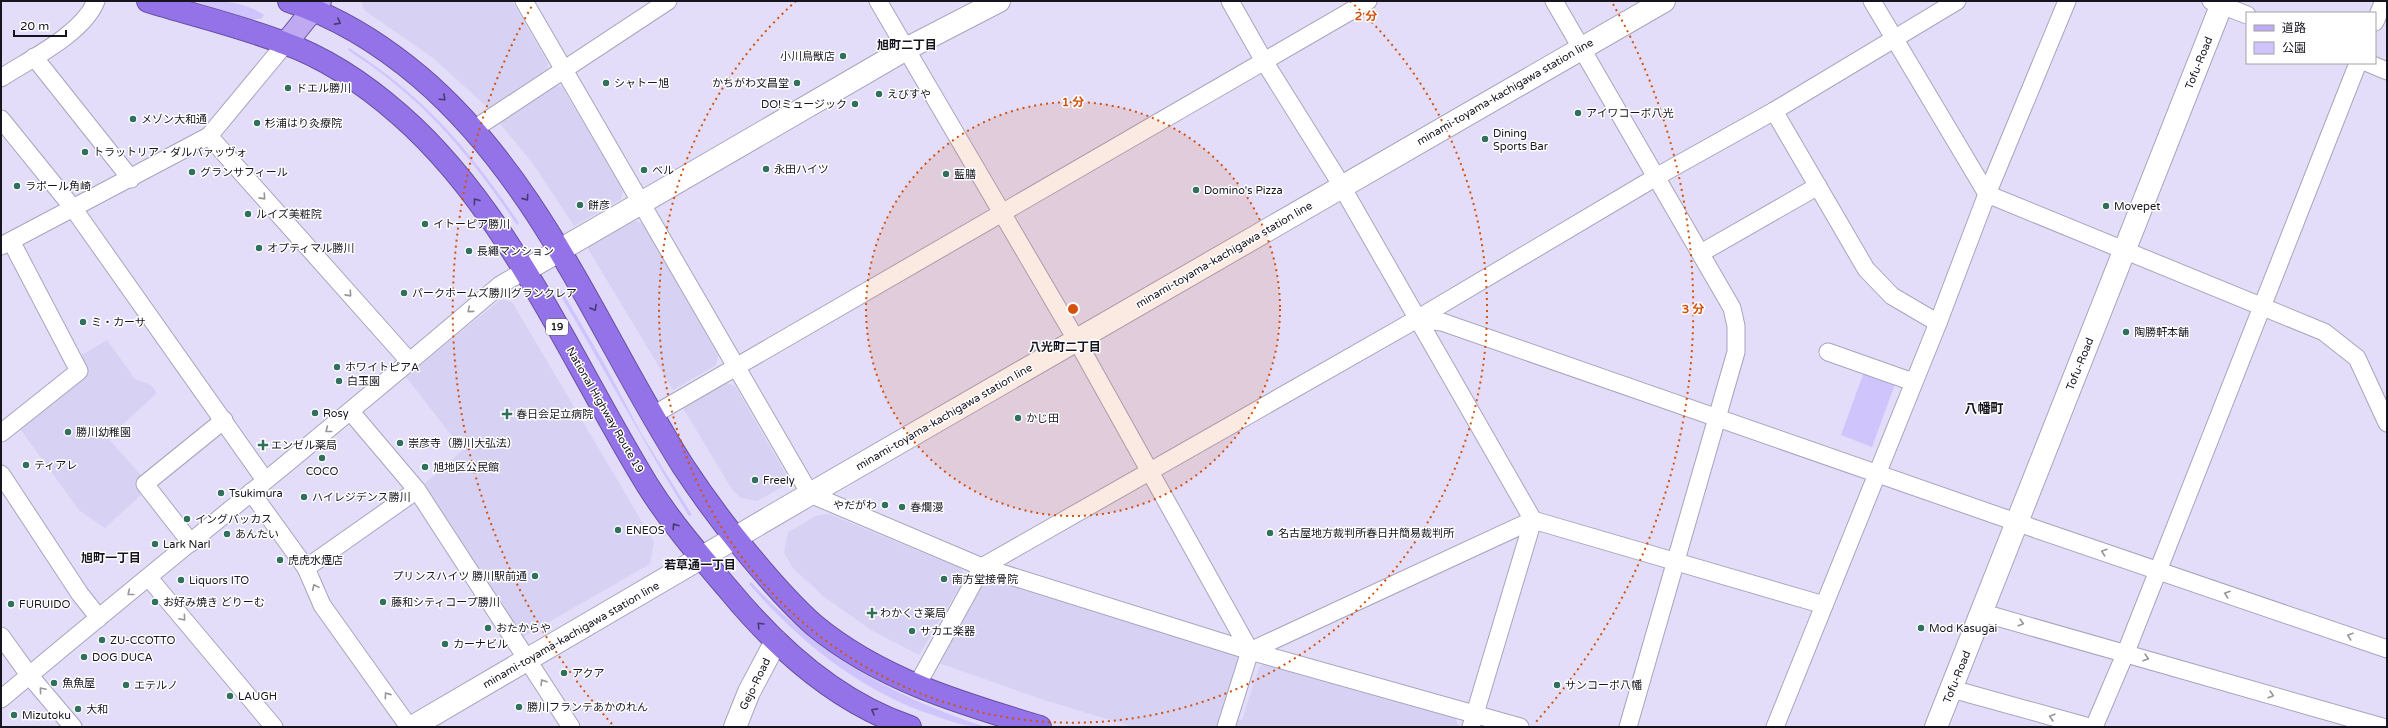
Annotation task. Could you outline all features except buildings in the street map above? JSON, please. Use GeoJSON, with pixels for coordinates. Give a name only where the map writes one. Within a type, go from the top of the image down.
{"type":"FeatureCollection","features":[{"type":"Feature","properties":{"kind":"highway","name":"National Highway Route 19"},"geometry":{"type":"LineString","coordinates":[[148,1],[286,43],[334,68],[358,83],[400,115],[420,134],[487,214],[524,271],[648,486],[680,534],[776,641],[832,686],[899,725]]}},
{"type":"Feature","properties":{"kind":"highway"},"geometry":{"type":"LineString","coordinates":[[289,1],[317,5],[404,63],[453,107],[474,129],[522,192],[561,251],[682,465],[715,514],[776,589],[815,625],[874,666],[916,687],[1040,727]]}},
{"type":"Feature","properties":{"kind":"main road"},"geometry":{"type":"LineString","coordinates":[[524,271],[561,251],[906,49],[999,1]]}},
{"type":"Feature","properties":{"kind":"main road","name":"minami-toyama-kachigawa station line"},"geometry":{"type":"LineString","coordinates":[[412,727],[529,660],[810,494],[1078,341],[1341,186],[1664,1]]}},
{"type":"Feature","properties":{"kind":"main road","name":"Tofu-Road"},"geometry":{"type":"LineString","coordinates":[[1936,727],[1983,613],[2017,523],[2126,249],[2219,2]]}},
{"type":"Feature","properties":{"kind":"main road"},"geometry":{"type":"LineString","coordinates":[[286,43],[317,5]]}},
{"type":"Feature","properties":{"kind":"main road","name":"Gejo-Road"},"geometry":{"type":"LineString","coordinates":[[735,727],[749,692],[776,641]]}},
{"type":"Feature","properties":{"kind":"street"},"geometry":{"type":"LineString","coordinates":[[1,78],[69,34],[91,14],[96,1]]}},
{"type":"Feature","properties":{"kind":"street"},"geometry":{"type":"LineString","coordinates":[[524,1],[734,366],[810,494],[982,567],[1473,720],[1520,727]]}},
{"type":"Feature","properties":{"kind":"street"},"geometry":{"type":"LineString","coordinates":[[474,129],[668,1]]}},
{"type":"Feature","properties":{"kind":"street"},"geometry":{"type":"LineString","coordinates":[[878,1],[1078,341],[1151,470],[1250,651],[1226,727]]}},
{"type":"Feature","properties":{"kind":"street"},"geometry":{"type":"LineString","coordinates":[[1230,1],[1264,61],[1341,186],[1533,520],[1473,720]]}},
{"type":"Feature","properties":{"kind":"street"},"geometry":{"type":"LineString","coordinates":[[653,415],[734,366],[1368,1]]}},
{"type":"Feature","properties":{"kind":"street"},"geometry":{"type":"LineString","coordinates":[[1554,1],[1732,308],[1736,326],[1736,352],[1628,727]]}},
{"type":"Feature","properties":{"kind":"street"},"geometry":{"type":"LineString","coordinates":[[1872,1],[1987,194],[2126,249],[2324,332],[2357,358],[2387,423]]}},
{"type":"Feature","properties":{"kind":"street"},"geometry":{"type":"LineString","coordinates":[[916,687],[982,567],[1417,319],[1656,177],[1774,111],[1895,40],[1957,1]]}},
{"type":"Feature","properties":{"kind":"street"},"geometry":{"type":"LineString","coordinates":[[1775,727],[1938,323],[1987,194],[2067,1]]}},
{"type":"Feature","properties":{"kind":"street"},"geometry":{"type":"LineString","coordinates":[[2376,20],[2384,1]]}},
{"type":"Feature","properties":{"kind":"street"},"geometry":{"type":"LineString","coordinates":[[2219,2],[2246,15]]}},
{"type":"Feature","properties":{"kind":"street"},"geometry":{"type":"LineString","coordinates":[[1,433],[79,371],[6,244],[131,179],[209,136],[286,43]]}},
{"type":"Feature","properties":{"kind":"street"},"geometry":{"type":"LineString","coordinates":[[34,57],[131,179]]}},
{"type":"Feature","properties":{"kind":"street"},"geometry":{"type":"LineString","coordinates":[[2094,727],[2126,652],[2358,64]]}},
{"type":"Feature","properties":{"kind":"street"},"geometry":{"type":"LineString","coordinates":[[2370,64],[2387,71]]}},
{"type":"Feature","properties":{"kind":"street"},"geometry":{"type":"LineString","coordinates":[[1774,111],[1866,269],[1892,296],[1938,323]]}},
{"type":"Feature","properties":{"kind":"street"},"geometry":{"type":"LineString","coordinates":[[1,119],[73,208],[265,480]]}},
{"type":"Feature","properties":{"kind":"street"},"geometry":{"type":"LineString","coordinates":[[209,136],[410,362]]}},
{"type":"Feature","properties":{"kind":"street"},"geometry":{"type":"LineString","coordinates":[[1701,253],[1818,186]]}},
{"type":"Feature","properties":{"kind":"street"},"geometry":{"type":"LineString","coordinates":[[1,699],[191,543],[265,480],[351,412],[500,285],[524,271]]}},
{"type":"Feature","properties":{"kind":"street"},"geometry":{"type":"LineString","coordinates":[[1417,319],[1442,322],[1717,416],[2017,523],[2387,649]]}},
{"type":"Feature","properties":{"kind":"street"},"geometry":{"type":"LineString","coordinates":[[1828,352],[1913,382]]}},
{"type":"Feature","properties":{"kind":"street"},"geometry":{"type":"LineString","coordinates":[[351,412],[417,490],[529,660],[571,727]]}},
{"type":"Feature","properties":{"kind":"street"},"geometry":{"type":"LineString","coordinates":[[191,543],[145,484],[224,420]]}},
{"type":"Feature","properties":{"kind":"street"},"geometry":{"type":"LineString","coordinates":[[2,478],[80,594],[99,618]]}},
{"type":"Feature","properties":{"kind":"street"},"geometry":{"type":"LineString","coordinates":[[306,568],[417,490]]}},
{"type":"Feature","properties":{"kind":"street"},"geometry":{"type":"LineString","coordinates":[[251,492],[306,568],[322,605],[409,727]]}},
{"type":"Feature","properties":{"kind":"street"},"geometry":{"type":"LineString","coordinates":[[1250,651],[1533,520],[1824,605]]}},
{"type":"Feature","properties":{"kind":"street"},"geometry":{"type":"LineString","coordinates":[[148,578],[274,727]]}},
{"type":"Feature","properties":{"kind":"street"},"geometry":{"type":"LineString","coordinates":[[1983,613],[2126,652],[2382,727]]}},
{"type":"Feature","properties":{"kind":"street"},"geometry":{"type":"LineString","coordinates":[[1,636],[29,675],[73,727]]}},
{"type":"Feature","properties":{"kind":"street"},"geometry":{"type":"LineString","coordinates":[[1952,689],[2089,727]]}},
{"type":"Feature","properties":{"kind":"shaded area"},"geometry":{"type":"Polygon","coordinates":[[[361,1],[512,1],[548,63],[547,72],[488,108],[433,58],[364,10],[361,1]]]}},
{"type":"Feature","properties":{"kind":"shaded area"},"geometry":{"type":"Polygon","coordinates":[[[555,84],[562,87],[623,190],[621,199],[574,226],[534,165],[497,120],[555,84]]]}},
{"type":"Feature","properties":{"kind":"shaded area"},"geometry":{"type":"Polygon","coordinates":[[[635,221],[643,224],[718,355],[716,365],[673,390],[587,247],[635,221]]]}},
{"type":"Feature","properties":{"kind":"shaded area","name":"春日会足立病院"},"geometry":{"type":"Polygon","coordinates":[[[501,299],[512,302],[654,542],[650,564],[523,637],[517,634],[422,486],[463,450],[406,377],[501,299]]]}},
{"type":"Feature","properties":{"kind":"shaded area","name":"勝川幼稚園"},"geometry":{"type":"Polygon","coordinates":[[[107,340],[135,379],[151,385],[157,393],[108,438],[144,479],[143,493],[105,528],[79,510],[18,426],[86,372],[78,357],[107,340]]]}},
{"type":"Feature","properties":{"kind":"shaded area"},"geometry":{"type":"Polygon","coordinates":[[[726,383],[735,386],[787,476],[785,485],[757,501],[741,498],[731,488],[683,408],[726,383]]]}},
{"type":"Feature","properties":{"kind":"shaded area"},"geometry":{"type":"Polygon","coordinates":[[[829,514],[962,569],[965,578],[919,655],[871,630],[823,596],[793,568],[784,553],[788,532],[818,515],[829,514]]]}},
{"type":"Feature","properties":{"kind":"shaded area"},"geometry":{"type":"Polygon","coordinates":[[[989,580],[1115,615],[1235,653],[1239,661],[1220,727],[1134,727],[1044,700],[939,663],[984,583],[989,580]]]}},
{"type":"Feature","properties":{"kind":"shaded area"},"geometry":{"type":"Polygon","coordinates":[[[1267,662],[1455,717],[1459,727],[1230,727],[1233,718],[1242,720],[1259,667],[1267,662]]]}},
{"type":"Feature","properties":{"kind":"green space"},"geometry":{"type":"Polygon","coordinates":[[[194,1],[230,2],[247,6],[264,15],[261,19],[249,19],[194,1]]]}},
{"type":"Feature","properties":{"kind":"green space"},"geometry":{"type":"Polygon","coordinates":[[[349,48],[401,86],[444,126],[482,171],[519,223],[517,225],[480,173],[442,128],[399,87],[375,68],[348,50],[349,48]]]}},
{"type":"Feature","properties":{"kind":"green space"},"geometry":{"type":"Polygon","coordinates":[[[562,291],[604,363],[642,435],[692,515],[689,516],[640,433],[559,293],[562,291]]]}},
{"type":"Feature","properties":{"kind":"green space"},"geometry":{"type":"Polygon","coordinates":[[[1864,372],[1895,384],[1872,447],[1841,435],[1864,372]]]}},
{"type":"Feature","properties":{"kind":"green space"},"geometry":{"type":"Polygon","coordinates":[[[751,582],[776,608],[803,631],[830,652],[858,670],[919,702],[986,727],[965,725],[940,718],[906,705],[856,678],[832,662],[789,625],[749,584],[751,582]]]}},
{"type":"Feature","properties":{"kind":"place","name":"小川鳥獣店"},"geometry":{"type":"Point","coordinates":[843,56]}},
{"type":"Feature","properties":{"kind":"place","name":"シャトー旭"},"geometry":{"type":"Point","coordinates":[606,83]}},
{"type":"Feature","properties":{"kind":"place","name":"かちがわ文昌堂"},"geometry":{"type":"Point","coordinates":[797,83]}},
{"type":"Feature","properties":{"kind":"place","name":"ドエル勝川"},"geometry":{"type":"Point","coordinates":[288,88]}},
{"type":"Feature","properties":{"kind":"place","name":"えびすや"},"geometry":{"type":"Point","coordinates":[879,94]}},
{"type":"Feature","properties":{"kind":"place","name":"DO!ミュージック"},"geometry":{"type":"Point","coordinates":[855,104]}},
{"type":"Feature","properties":{"kind":"place","name":"アイワコーポ八光"},"geometry":{"type":"Point","coordinates":[1578,113]}},
{"type":"Feature","properties":{"kind":"place","name":"メゾン大和通"},"geometry":{"type":"Point","coordinates":[133,119]}},
{"type":"Feature","properties":{"kind":"place","name":"杉浦はり灸療院"},"geometry":{"type":"Point","coordinates":[257,123]}},
{"type":"Feature","properties":{"kind":"place","name":"Dining Sports Bar"},"geometry":{"type":"Point","coordinates":[1485,139]}},
{"type":"Feature","properties":{"kind":"place","name":"トラットリア・ダルバァッヴォ"},"geometry":{"type":"Point","coordinates":[85,152]}},
{"type":"Feature","properties":{"kind":"place","name":"永田ハイツ"},"geometry":{"type":"Point","coordinates":[766,169]}},
{"type":"Feature","properties":{"kind":"place","name":"ベル"},"geometry":{"type":"Point","coordinates":[644,170]}},
{"type":"Feature","properties":{"kind":"place","name":"グランサフィール"},"geometry":{"type":"Point","coordinates":[192,172]}},
{"type":"Feature","properties":{"kind":"place","name":"藍膳"},"geometry":{"type":"Point","coordinates":[946,174]}},
{"type":"Feature","properties":{"kind":"place","name":"ラポール角崎"},"geometry":{"type":"Point","coordinates":[17,186]}},
{"type":"Feature","properties":{"kind":"place","name":"Domino's Pizza"},"geometry":{"type":"Point","coordinates":[1196,190]}},
{"type":"Feature","properties":{"kind":"place","name":"餅彦"},"geometry":{"type":"Point","coordinates":[580,205]}},
{"type":"Feature","properties":{"kind":"place","name":"Movepet"},"geometry":{"type":"Point","coordinates":[2106,206]}},
{"type":"Feature","properties":{"kind":"place","name":"ルイズ美粧院"},"geometry":{"type":"Point","coordinates":[248,214]}},
{"type":"Feature","properties":{"kind":"place","name":"イトーピア勝川"},"geometry":{"type":"Point","coordinates":[425,224]}},
{"type":"Feature","properties":{"kind":"place","name":"オプティマル勝川"},"geometry":{"type":"Point","coordinates":[259,248]}},
{"type":"Feature","properties":{"kind":"place","name":"長繩マンション"},"geometry":{"type":"Point","coordinates":[469,251]}},
{"type":"Feature","properties":{"kind":"place","name":"パークホームズ勝川グランクレア"},"geometry":{"type":"Point","coordinates":[404,293]}},
{"type":"Feature","properties":{"kind":"place","name":"ミ・カーサ"},"geometry":{"type":"Point","coordinates":[83,322]}},
{"type":"Feature","properties":{"kind":"place","name":"陶勝軒本舗"},"geometry":{"type":"Point","coordinates":[2126,332]}},
{"type":"Feature","properties":{"kind":"place","name":"ホワイトピアA"},"geometry":{"type":"Point","coordinates":[337,367]}},
{"type":"Feature","properties":{"kind":"place","name":"白玉園"},"geometry":{"type":"Point","coordinates":[339,381]}},
{"type":"Feature","properties":{"kind":"place","name":"Rosy"},"geometry":{"type":"Point","coordinates":[315,413]}},
{"type":"Feature","properties":{"kind":"place","name":"春日会足立病院"},"geometry":{"type":"Point","coordinates":[507,414]}},
{"type":"Feature","properties":{"kind":"place","name":"かじ田"},"geometry":{"type":"Point","coordinates":[1018,418]}},
{"type":"Feature","properties":{"kind":"place","name":"勝川幼稚園"},"geometry":{"type":"Point","coordinates":[68,432]}},
{"type":"Feature","properties":{"kind":"place","name":"崇彦寺（勝川大弘法）"},"geometry":{"type":"Point","coordinates":[400,443]}},
{"type":"Feature","properties":{"kind":"place","name":"エンゼル薬局"},"geometry":{"type":"Point","coordinates":[263,445]}},
{"type":"Feature","properties":{"kind":"place","name":"COCO"},"geometry":{"type":"Point","coordinates":[322,458]}},
{"type":"Feature","properties":{"kind":"place","name":"ティアレ"},"geometry":{"type":"Point","coordinates":[26,465]}},
{"type":"Feature","properties":{"kind":"place","name":"旭地区公民館"},"geometry":{"type":"Point","coordinates":[425,467]}},
{"type":"Feature","properties":{"kind":"place","name":"Freely"},"geometry":{"type":"Point","coordinates":[755,480]}},
{"type":"Feature","properties":{"kind":"place","name":"Tsukimura"},"geometry":{"type":"Point","coordinates":[221,493]}},
{"type":"Feature","properties":{"kind":"place","name":"ハイレジデンス勝川"},"geometry":{"type":"Point","coordinates":[304,497]}},
{"type":"Feature","properties":{"kind":"place","name":"やだがわ"},"geometry":{"type":"Point","coordinates":[885,505]}},
{"type":"Feature","properties":{"kind":"place","name":"春爛漫"},"geometry":{"type":"Point","coordinates":[902,507]}},
{"type":"Feature","properties":{"kind":"place","name":"イングバッカス"},"geometry":{"type":"Point","coordinates":[187,519]}},
{"type":"Feature","properties":{"kind":"place","name":"ENEOS"},"geometry":{"type":"Point","coordinates":[618,530]}},
{"type":"Feature","properties":{"kind":"place","name":"名古屋地方裁判所春日井簡易裁判所"},"geometry":{"type":"Point","coordinates":[1270,533]}},
{"type":"Feature","properties":{"kind":"place","name":"あんたい"},"geometry":{"type":"Point","coordinates":[227,534]}},
{"type":"Feature","properties":{"kind":"place","name":"Lark Narl"},"geometry":{"type":"Point","coordinates":[155,544]}},
{"type":"Feature","properties":{"kind":"place","name":"虎虎水煙店"},"geometry":{"type":"Point","coordinates":[280,560]}},
{"type":"Feature","properties":{"kind":"place","name":"プリンスハイツ 勝川駅前通"},"geometry":{"type":"Point","coordinates":[535,576]}},
{"type":"Feature","properties":{"kind":"place","name":"南方堂接骨院"},"geometry":{"type":"Point","coordinates":[944,579]}},
{"type":"Feature","properties":{"kind":"place","name":"Liquors ITO"},"geometry":{"type":"Point","coordinates":[181,580]}},
{"type":"Feature","properties":{"kind":"place","name":"お好み焼き どりーむ"},"geometry":{"type":"Point","coordinates":[155,602]}},
{"type":"Feature","properties":{"kind":"place","name":"藤和シティコープ勝川"},"geometry":{"type":"Point","coordinates":[383,602]}},
{"type":"Feature","properties":{"kind":"place","name":"FURUIDO"},"geometry":{"type":"Point","coordinates":[11,604]}},
{"type":"Feature","properties":{"kind":"place","name":"わかくさ薬局"},"geometry":{"type":"Point","coordinates":[872,613]}},
{"type":"Feature","properties":{"kind":"place","name":"おたからや"},"geometry":{"type":"Point","coordinates":[488,628]}},
{"type":"Feature","properties":{"kind":"place","name":"Mod Kasugai"},"geometry":{"type":"Point","coordinates":[1921,628]}},
{"type":"Feature","properties":{"kind":"place","name":"サカエ楽器"},"geometry":{"type":"Point","coordinates":[912,631]}},
{"type":"Feature","properties":{"kind":"place","name":"ZU-CCOTTO"},"geometry":{"type":"Point","coordinates":[102,640]}},
{"type":"Feature","properties":{"kind":"place","name":"カーナビル"},"geometry":{"type":"Point","coordinates":[445,644]}},
{"type":"Feature","properties":{"kind":"place","name":"DOG DUCA"},"geometry":{"type":"Point","coordinates":[84,657]}},
{"type":"Feature","properties":{"kind":"place","name":"アクア"},"geometry":{"type":"Point","coordinates":[564,673]}},
{"type":"Feature","properties":{"kind":"place","name":"魚魚屋"},"geometry":{"type":"Point","coordinates":[54,683]}},
{"type":"Feature","properties":{"kind":"place","name":"エテルノ"},"geometry":{"type":"Point","coordinates":[126,685]}},
{"type":"Feature","properties":{"kind":"place","name":"サンコーポ八幡"},"geometry":{"type":"Point","coordinates":[1557,685]}},
{"type":"Feature","properties":{"kind":"place","name":"LAUGH"},"geometry":{"type":"Point","coordinates":[230,696]}},
{"type":"Feature","properties":{"kind":"place","name":"勝川フランテあかのれん"},"geometry":{"type":"Point","coordinates":[519,707]}},
{"type":"Feature","properties":{"kind":"place","name":"大和"},"geometry":{"type":"Point","coordinates":[78,709]}},
{"type":"Feature","properties":{"kind":"place","name":"Mizutoku"},"geometry":{"type":"Point","coordinates":[14,715]}},
{"type":"Feature","properties":{"kind":"district","name":"旭町二丁目"},"geometry":{"type":"Point","coordinates":[907,45]}},
{"type":"Feature","properties":{"kind":"district","name":"八光町二丁目"},"geometry":{"type":"Point","coordinates":[1065,347]}},
{"type":"Feature","properties":{"kind":"district","name":"八幡町"},"geometry":{"type":"Point","coordinates":[1984,409]}},
{"type":"Feature","properties":{"kind":"district","name":"旭町一丁目"},"geometry":{"type":"Point","coordinates":[111,558]}},
{"type":"Feature","properties":{"kind":"district","name":"若草通一丁目"},"geometry":{"type":"Point","coordinates":[700,565]}}]}
